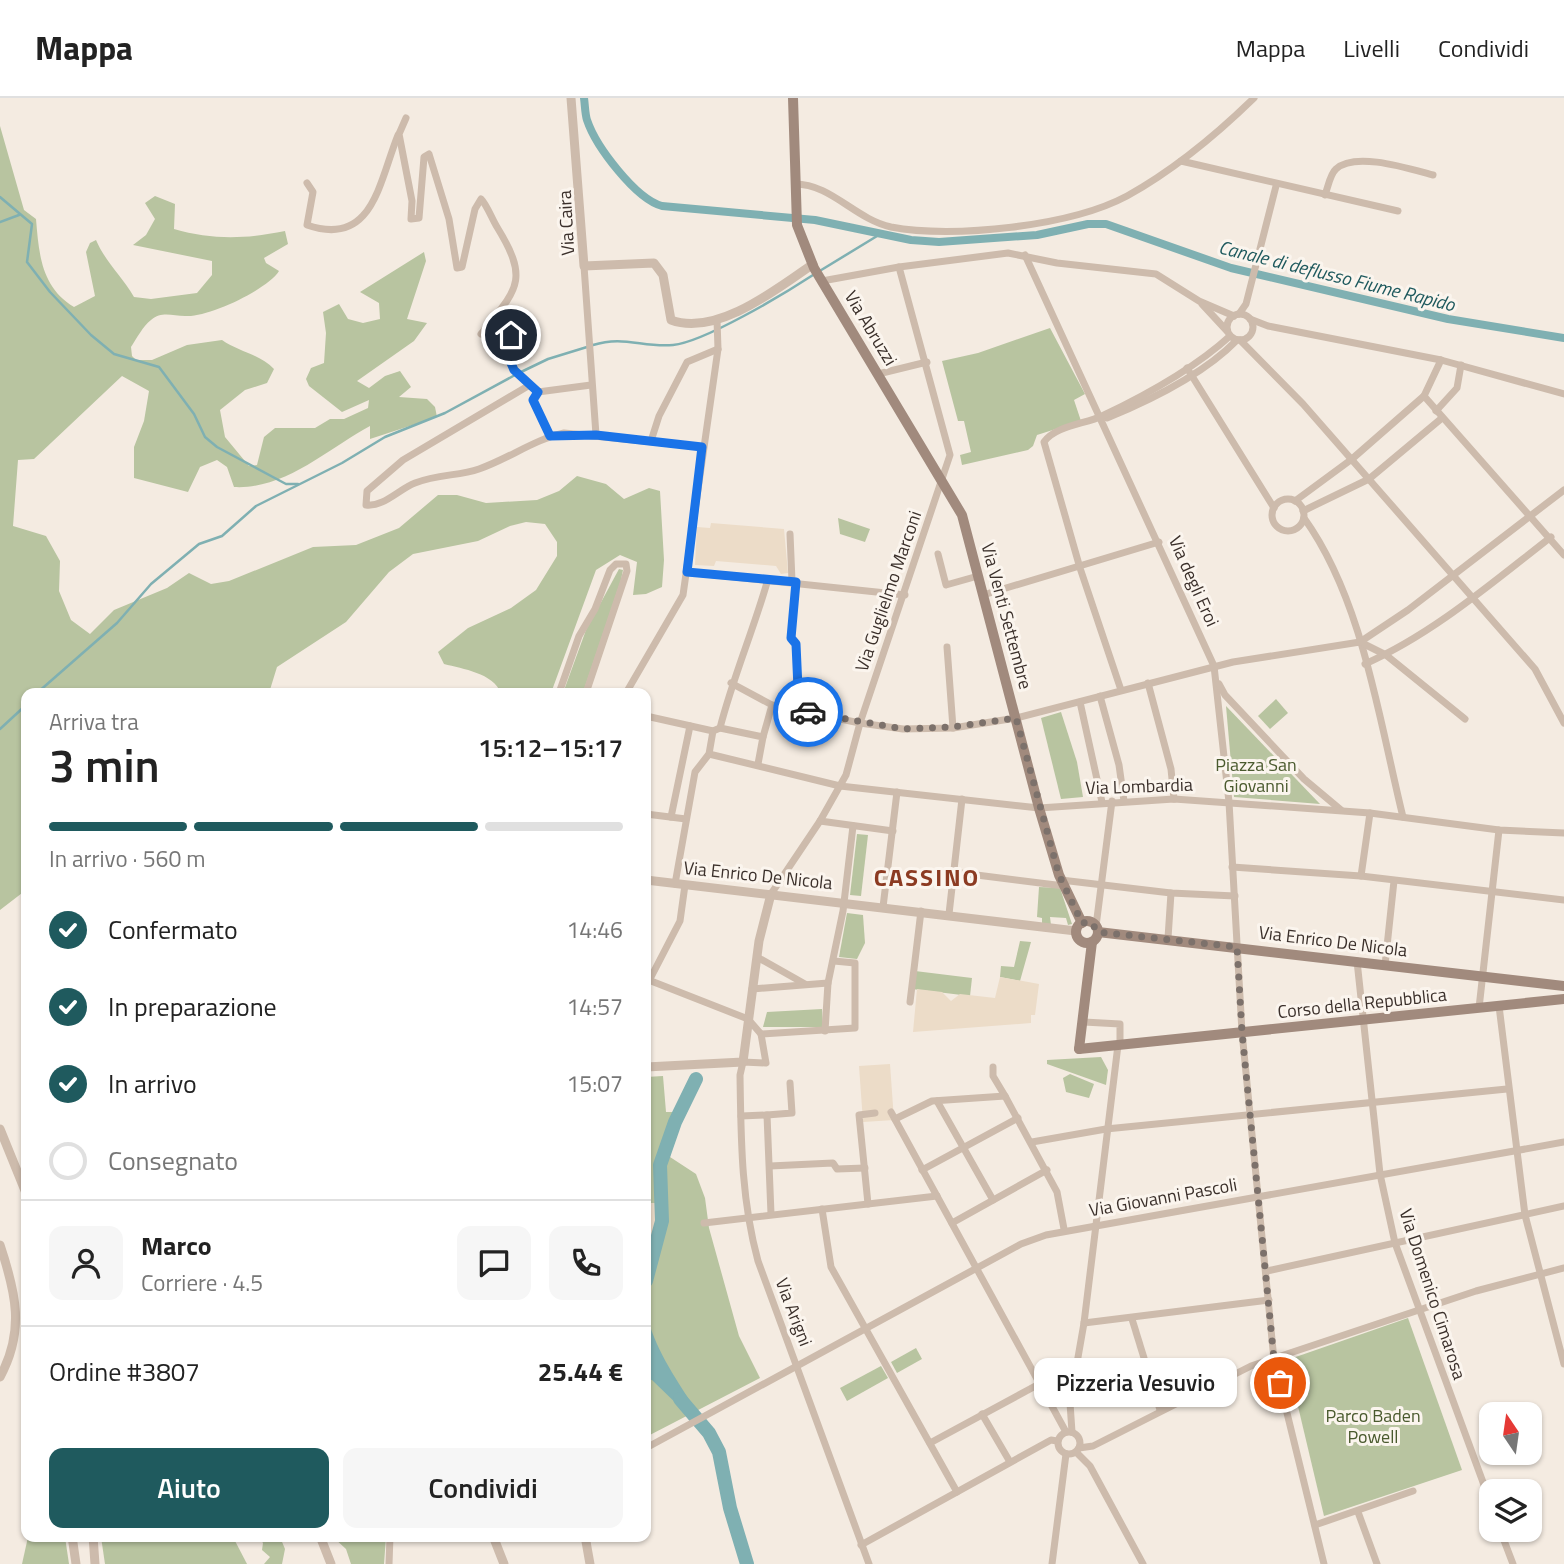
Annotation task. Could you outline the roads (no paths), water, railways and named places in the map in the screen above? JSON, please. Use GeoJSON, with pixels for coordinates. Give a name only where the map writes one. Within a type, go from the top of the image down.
{"type":"FeatureCollection","features":[{"type":"Feature","properties":{"kind":"main road","name":"Via Abruzzi"},"geometry":{"type":"LineString","coordinates":[[793,98],[797,225],[817,272],[942,481]]}},
{"type":"Feature","properties":{"kind":"main road","name":"Via Venti Settembre"},"geometry":{"type":"LineString","coordinates":[[942,481],[962,514],[1039,808],[1079,927],[1077,937],[1093,936]]}},
{"type":"Feature","properties":{"kind":"main road","name":"Via Enrico De Nicola"},"geometry":{"type":"LineString","coordinates":[[1079,927],[1091,922],[1093,936],[1168,938],[1564,986]]}},
{"type":"Feature","properties":{"kind":"main road"},"geometry":{"type":"LineString","coordinates":[[1079,1049],[1093,936]]}},
{"type":"Feature","properties":{"kind":"main road"},"geometry":{"type":"LineString","coordinates":[[1079,1049],[1075,1042],[1093,936]]}},
{"type":"Feature","properties":{"kind":"main road","name":"Corso della Repubblica"},"geometry":{"type":"LineString","coordinates":[[1079,1049],[1564,999]]}},
{"type":"Feature","properties":{"kind":"street","name":"Via Caira"},"geometry":{"type":"LineString","coordinates":[[572,98],[584,267],[654,263],[663,275],[671,320],[685,326],[716,320],[817,272]]}},
{"type":"Feature","properties":{"kind":"street"},"geometry":{"type":"LineString","coordinates":[[795,184],[817,187],[864,218],[891,227],[935,232],[1014,227],[1099,207],[1126,197],[1181,161],[1254,98]]}},
{"type":"Feature","properties":{"kind":"street"},"geometry":{"type":"LineString","coordinates":[[307,183],[313,192],[307,225],[328,232],[349,229],[361,220],[371,206],[406,118]]}},
{"type":"Feature","properties":{"kind":"street"},"geometry":{"type":"LineString","coordinates":[[398,135],[412,201],[412,221],[419,218],[424,157],[429,154],[449,219],[457,268],[462,267],[475,209],[481,199],[514,258],[518,272],[517,283],[510,297],[481,334],[489,336],[510,333],[505,349],[514,370],[528,386],[538,392],[591,385]]}},
{"type":"Feature","properties":{"kind":"street"},"geometry":{"type":"LineString","coordinates":[[1181,161],[1276,186],[1398,211]]}},
{"type":"Feature","properties":{"kind":"street"},"geometry":{"type":"LineString","coordinates":[[1325,195],[1334,170],[1346,162],[1388,163],[1433,175]]}},
{"type":"Feature","properties":{"kind":"street"},"geometry":{"type":"LineString","coordinates":[[1234,337],[1228,322],[1242,316],[1276,186]]}},
{"type":"Feature","properties":{"kind":"street"},"geometry":{"type":"LineString","coordinates":[[817,272],[899,267],[985,255],[1025,255],[1057,263],[1156,274],[1199,301],[1268,326],[1441,360],[1564,394]]}},
{"type":"Feature","properties":{"kind":"street","name":"Via degli Eroi"},"geometry":{"type":"LineString","coordinates":[[1025,255],[1214,666],[1220,695]]}},
{"type":"Feature","properties":{"kind":"street"},"geometry":{"type":"LineString","coordinates":[[584,267],[596,435]]}},
{"type":"Feature","properties":{"kind":"street","name":"Via Guglielmo Marconi"},"geometry":{"type":"LineString","coordinates":[[743,1062],[757,957],[771,894],[840,786],[950,455],[927,362],[899,267]]}},
{"type":"Feature","properties":{"kind":"street"},"geometry":{"type":"LineString","coordinates":[[1199,301],[1303,404],[1535,669],[1564,723]]}},
{"type":"Feature","properties":{"kind":"street"},"geometry":{"type":"LineString","coordinates":[[1242,316],[1252,331],[1250,342],[1253,356]]}},
{"type":"Feature","properties":{"kind":"street"},"geometry":{"type":"LineString","coordinates":[[629,688],[683,595],[718,349],[716,320]]}},
{"type":"Feature","properties":{"kind":"street"},"geometry":{"type":"LineString","coordinates":[[1121,690],[1080,568],[1044,442],[1052,433],[1102,418],[1189,371],[1234,337],[1268,326]]}},
{"type":"Feature","properties":{"kind":"street"},"geometry":{"type":"LineString","coordinates":[[651,441],[659,416],[687,362],[718,349]]}},
{"type":"Feature","properties":{"kind":"street"},"geometry":{"type":"LineString","coordinates":[[1295,501],[1352,459],[1424,396],[1441,360]]}},
{"type":"Feature","properties":{"kind":"street"},"geometry":{"type":"LineString","coordinates":[[878,374],[927,362]]}},
{"type":"Feature","properties":{"kind":"street"},"geometry":{"type":"LineString","coordinates":[[1189,371],[1274,508],[1274,522],[1285,530],[1299,526],[1303,515],[1368,479],[1439,414],[1457,388],[1461,365]]}},
{"type":"Feature","properties":{"kind":"street"},"geometry":{"type":"LineString","coordinates":[[528,386],[403,460],[367,491],[366,505],[384,501],[412,484],[442,474],[475,471],[550,436],[596,435],[702,447]]}},
{"type":"Feature","properties":{"kind":"street"},"geometry":{"type":"LineString","coordinates":[[538,392],[533,400],[550,436]]}},
{"type":"Feature","properties":{"kind":"street"},"geometry":{"type":"LineString","coordinates":[[1424,396],[1551,537],[1564,555]]}},
{"type":"Feature","properties":{"kind":"street"},"geometry":{"type":"LineString","coordinates":[[732,683],[772,705],[860,723],[903,729],[953,727],[1016,718],[1214,666],[1360,642],[1454,576],[1564,490]]}},
{"type":"Feature","properties":{"kind":"street"},"geometry":{"type":"LineString","coordinates":[[1274,508],[1286,499],[1295,501],[1314,532],[1342,591],[1360,642],[1403,817]]}},
{"type":"Feature","properties":{"kind":"street"},"geometry":{"type":"LineString","coordinates":[[790,534],[794,581],[791,638],[796,644],[799,710]]}},
{"type":"Feature","properties":{"kind":"street"},"geometry":{"type":"LineString","coordinates":[[1365,664],[1386,654],[1472,597],[1551,537]]}},
{"type":"Feature","properties":{"kind":"street"},"geometry":{"type":"LineString","coordinates":[[983,595],[1080,568],[1159,542]]}},
{"type":"Feature","properties":{"kind":"street"},"geometry":{"type":"LineString","coordinates":[[938,554],[946,585],[978,576]]}},
{"type":"Feature","properties":{"kind":"street"},"geometry":{"type":"LineString","coordinates":[[561,688],[579,636],[595,609],[610,570],[616,564],[626,564],[627,571],[588,688]]}},
{"type":"Feature","properties":{"kind":"street"},"geometry":{"type":"LineString","coordinates":[[687,572],[794,581],[905,595]]}},
{"type":"Feature","properties":{"kind":"street"},"geometry":{"type":"LineString","coordinates":[[675,884],[695,772],[709,754],[732,683],[754,628],[768,579]]}},
{"type":"Feature","properties":{"kind":"street"},"geometry":{"type":"LineString","coordinates":[[1360,642],[1386,654],[1465,719]]}},
{"type":"Feature","properties":{"kind":"street"},"geometry":{"type":"LineString","coordinates":[[947,647],[953,727]]}},
{"type":"Feature","properties":{"kind":"street"},"geometry":{"type":"LineString","coordinates":[[1148,683],[1171,769],[1174,799]]}},
{"type":"Feature","properties":{"kind":"street"},"geometry":{"type":"LineString","coordinates":[[1220,695],[1242,1032],[1274,1360],[1324,1564]]}},
{"type":"Feature","properties":{"kind":"street"},"geometry":{"type":"LineString","coordinates":[[1220,695],[1304,779],[1342,811]]}},
{"type":"Feature","properties":{"kind":"street"},"geometry":{"type":"LineString","coordinates":[[1100,696],[1119,765],[1124,801]]}},
{"type":"Feature","properties":{"kind":"street"},"geometry":{"type":"LineString","coordinates":[[1080,702],[1102,802]]}},
{"type":"Feature","properties":{"kind":"street"},"geometry":{"type":"LineString","coordinates":[[758,764],[772,705]]}},
{"type":"Feature","properties":{"kind":"street"},"geometry":{"type":"LineString","coordinates":[[651,717],[763,737]]}},
{"type":"Feature","properties":{"kind":"street"},"geometry":{"type":"LineString","coordinates":[[671,817],[690,726]]}},
{"type":"Feature","properties":{"kind":"street","name":"Via Lombardia"},"geometry":{"type":"LineString","coordinates":[[709,754],[840,786],[1039,808],[1112,801],[1174,799],[1370,813],[1499,830],[1564,833]]}},
{"type":"Feature","properties":{"kind":"street"},"geometry":{"type":"LineString","coordinates":[[883,907],[897,792]]}},
{"type":"Feature","properties":{"kind":"street"},"geometry":{"type":"LineString","coordinates":[[949,914],[962,799]]}},
{"type":"Feature","properties":{"kind":"street"},"geometry":{"type":"LineString","coordinates":[[1093,936],[1098,890],[1103,884],[1112,801]]}},
{"type":"Feature","properties":{"kind":"street"},"geometry":{"type":"LineString","coordinates":[[1361,876],[1370,813]]}},
{"type":"Feature","properties":{"kind":"street"},"geometry":{"type":"LineString","coordinates":[[651,815],[686,819]]}},
{"type":"Feature","properties":{"kind":"street"},"geometry":{"type":"LineString","coordinates":[[820,821],[893,831]]}},
{"type":"Feature","properties":{"kind":"street"},"geometry":{"type":"LineString","coordinates":[[825,1031],[828,983],[844,903],[853,826]]}},
{"type":"Feature","properties":{"kind":"street"},"geometry":{"type":"LineString","coordinates":[[1479,1008],[1499,830]]}},
{"type":"Feature","properties":{"kind":"street"},"geometry":{"type":"LineString","coordinates":[[1232,867],[1361,876],[1564,900]]}},
{"type":"Feature","properties":{"kind":"street"},"geometry":{"type":"LineString","coordinates":[[953,872],[1062,883],[1103,884],[1171,893],[1235,896]]}},
{"type":"Feature","properties":{"kind":"street","name":"Via Enrico De Nicola"},"geometry":{"type":"LineString","coordinates":[[651,881],[1079,927]]}},
{"type":"Feature","properties":{"kind":"street"},"geometry":{"type":"LineString","coordinates":[[1385,965],[1394,881]]}},
{"type":"Feature","properties":{"kind":"street"},"geometry":{"type":"LineString","coordinates":[[651,974],[680,921],[685,885]]}},
{"type":"Feature","properties":{"kind":"street"},"geometry":{"type":"LineString","coordinates":[[1168,938],[1171,893]]}},
{"type":"Feature","properties":{"kind":"street"},"geometry":{"type":"LineString","coordinates":[[909,1002],[921,911]]}},
{"type":"Feature","properties":{"kind":"street"},"geometry":{"type":"LineString","coordinates":[[757,957],[806,984]]}},
{"type":"Feature","properties":{"kind":"street"},"geometry":{"type":"LineString","coordinates":[[761,1034],[855,1028],[855,963],[834,961]]}},
{"type":"Feature","properties":{"kind":"street","name":"Via Domenico Cimarosa"},"geometry":{"type":"LineString","coordinates":[[1357,961],[1380,1174],[1395,1243],[1482,1479]]}},
{"type":"Feature","properties":{"kind":"street"},"geometry":{"type":"LineString","coordinates":[[651,980],[697,1002],[748,1019],[761,1034],[766,1063],[651,1068]]}},
{"type":"Feature","properties":{"kind":"street"},"geometry":{"type":"LineString","coordinates":[[752,989],[828,983]]}},
{"type":"Feature","properties":{"kind":"street"},"geometry":{"type":"LineString","coordinates":[[1499,1006],[1507,1089],[1525,1215],[1564,1364]]}},
{"type":"Feature","properties":{"kind":"street"},"geometry":{"type":"LineString","coordinates":[[861,1545],[1051,1440],[1058,1441],[1069,1432],[1070,1403],[1084,1323],[1120,1024],[1084,1022]]}},
{"type":"Feature","properties":{"kind":"street","name":"Via Arigni"},"geometry":{"type":"LineString","coordinates":[[743,1062],[741,1116],[746,1216],[758,1261],[869,1564]]}},
{"type":"Feature","properties":{"kind":"street"},"geometry":{"type":"LineString","coordinates":[[993,1067],[993,1076],[1032,1142],[1057,1192],[1065,1230]]}},
{"type":"Feature","properties":{"kind":"street"},"geometry":{"type":"LineString","coordinates":[[741,1116],[792,1113],[790,1083]]}},
{"type":"Feature","properties":{"kind":"street"},"geometry":{"type":"LineString","coordinates":[[1032,1142],[1106,1129],[1507,1089]]}},
{"type":"Feature","properties":{"kind":"street"},"geometry":{"type":"LineString","coordinates":[[1005,1096],[937,1101],[893,1115],[1069,1432],[1079,1437],[1077,1450],[1090,1466],[1143,1564]]}},
{"type":"Feature","properties":{"kind":"street"},"geometry":{"type":"LineString","coordinates":[[937,1101],[993,1200]]}},
{"type":"Feature","properties":{"kind":"street"},"geometry":{"type":"LineString","coordinates":[[868,1204],[859,1115],[875,1113]]}},
{"type":"Feature","properties":{"kind":"street"},"geometry":{"type":"LineString","coordinates":[[767,1115],[771,1214]]}},
{"type":"Feature","properties":{"kind":"street"},"geometry":{"type":"LineString","coordinates":[[922,1170],[1018,1118]]}},
{"type":"Feature","properties":{"kind":"street"},"geometry":{"type":"LineString","coordinates":[[0,1129],[21,1181]]}},
{"type":"Feature","properties":{"kind":"street","name":"Via Giovanni Pascoli"},"geometry":{"type":"LineString","coordinates":[[651,1445],[1021,1244],[1065,1230],[1564,1142]]}},
{"type":"Feature","properties":{"kind":"street"},"geometry":{"type":"LineString","coordinates":[[770,1166],[833,1163],[837,1169],[865,1168]]}},
{"type":"Feature","properties":{"kind":"street"},"geometry":{"type":"LineString","coordinates":[[952,1223],[1047,1170]]}},
{"type":"Feature","properties":{"kind":"street"},"geometry":{"type":"LineString","coordinates":[[704,1223],[746,1216],[937,1196]]}},
{"type":"Feature","properties":{"kind":"street"},"geometry":{"type":"LineString","coordinates":[[1267,1271],[1564,1206]]}},
{"type":"Feature","properties":{"kind":"street"},"geometry":{"type":"LineString","coordinates":[[822,1209],[831,1267],[957,1492]]}},
{"type":"Feature","properties":{"kind":"street"},"geometry":{"type":"LineString","coordinates":[[0,1245],[15,1300],[15,1340],[13,1352],[0,1377]]}},
{"type":"Feature","properties":{"kind":"street"},"geometry":{"type":"LineString","coordinates":[[1066,1454],[1093,1446],[1234,1373],[1418,1310],[1539,1273],[1564,1268]]}},
{"type":"Feature","properties":{"kind":"street"},"geometry":{"type":"LineString","coordinates":[[1084,1323],[1132,1320],[1269,1300]]}},
{"type":"Feature","properties":{"kind":"street"},"geometry":{"type":"LineString","coordinates":[[1132,1320],[1160,1410]]}},
{"type":"Feature","properties":{"kind":"street"},"geometry":{"type":"LineString","coordinates":[[930,1443],[1041,1383]]}},
{"type":"Feature","properties":{"kind":"street"},"geometry":{"type":"LineString","coordinates":[[982,1414],[1010,1462]]}},
{"type":"Feature","properties":{"kind":"street"},"geometry":{"type":"LineString","coordinates":[[1058,1441],[1059,1449],[1066,1454]]}},
{"type":"Feature","properties":{"kind":"street"},"geometry":{"type":"LineString","coordinates":[[1052,1564],[1066,1454]]}},
{"type":"Feature","properties":{"kind":"street"},"geometry":{"type":"LineString","coordinates":[[1315,1525],[1413,1491]]}},
{"type":"Feature","properties":{"kind":"street"},"geometry":{"type":"LineString","coordinates":[[1358,1512],[1377,1564]]}},
{"type":"Feature","properties":{"kind":"street"},"geometry":{"type":"LineString","coordinates":[[73,1542],[76,1564]]}},
{"type":"Feature","properties":{"kind":"street"},"geometry":{"type":"LineString","coordinates":[[93,1542],[95,1564]]}},
{"type":"Feature","properties":{"kind":"street"},"geometry":{"type":"LineString","coordinates":[[322,1542],[331,1564]]}},
{"type":"Feature","properties":{"kind":"street"},"geometry":{"type":"LineString","coordinates":[[389,1564],[390,1542]]}},
{"type":"Feature","properties":{"kind":"street"},"geometry":{"type":"LineString","coordinates":[[496,1542],[504,1564]]}},
{"type":"Feature","properties":{"kind":"street"},"geometry":{"type":"LineString","coordinates":[[585,1542],[590,1564]]}},
{"type":"Feature","properties":{"kind":"street"},"geometry":{"type":"LineString","coordinates":[[1505,1542],[1513,1564]]}},
{"type":"Feature","properties":{"kind":"water"},"geometry":{"type":"Polygon","coordinates":[[[651,1328],[660,1350],[694,1407],[693,1413],[685,1412],[652,1380],[651,1328]]]}},
{"type":"Feature","properties":{"kind":"waterway","name":"Canale di deflusso Fiume Rapido"},"geometry":{"type":"LineString","coordinates":[[584,98],[587,120],[608,157],[629,183],[662,206],[815,220],[911,240],[939,242],[1037,235],[1088,224],[1106,224],[1231,268],[1448,319],[1564,338]]}},
{"type":"Feature","properties":{"kind":"waterway"},"geometry":{"type":"LineString","coordinates":[[0,197],[32,224],[27,262],[50,292],[91,335],[114,354],[159,367],[194,414],[205,437],[217,447],[286,484],[298,484]]}},
{"type":"Feature","properties":{"kind":"waterway"},"geometry":{"type":"LineString","coordinates":[[0,222],[19,215]]}},
{"type":"Feature","properties":{"kind":"waterway"},"geometry":{"type":"LineString","coordinates":[[818,272],[882,233]]}},
{"type":"Feature","properties":{"kind":"waterway"},"geometry":{"type":"LineString","coordinates":[[593,345],[614,341],[662,345],[687,342],[744,316],[813,275]]}},
{"type":"Feature","properties":{"kind":"waterway"},"geometry":{"type":"LineString","coordinates":[[521,372],[548,359],[587,347]]}},
{"type":"Feature","properties":{"kind":"waterway"},"geometry":{"type":"LineString","coordinates":[[43,688],[117,623],[151,584],[199,544],[222,536],[256,506],[342,463],[385,437],[445,413],[515,375]]}},
{"type":"Feature","properties":{"kind":"waterway"},"geometry":{"type":"LineString","coordinates":[[0,729],[21,710]]}},
{"type":"Feature","properties":{"kind":"waterway"},"geometry":{"type":"LineString","coordinates":[[651,1262],[662,1221],[660,1165],[675,1122],[696,1079]]}},
{"type":"Feature","properties":{"kind":"waterway"},"geometry":{"type":"LineString","coordinates":[[680,1399],[709,1433],[719,1452],[730,1508],[747,1564]]}},
{"type":"Feature","properties":{"kind":"place","name":"Pizzeria Vesuvio"},"geometry":{"type":"Point","coordinates":[1280,1383]}},
{"type":"Feature","properties":{"kind":"district","name":"CASSINO"},"geometry":{"type":"Point","coordinates":[927,877]}},
{"type":"Feature","properties":{"kind":"park label","name":"Piazza San Giovanni"},"geometry":{"type":"Point","coordinates":[1256,774]}},
{"type":"Feature","properties":{"kind":"park label","name":"Parco Baden Powell"},"geometry":{"type":"Point","coordinates":[1373,1425]}}]}
